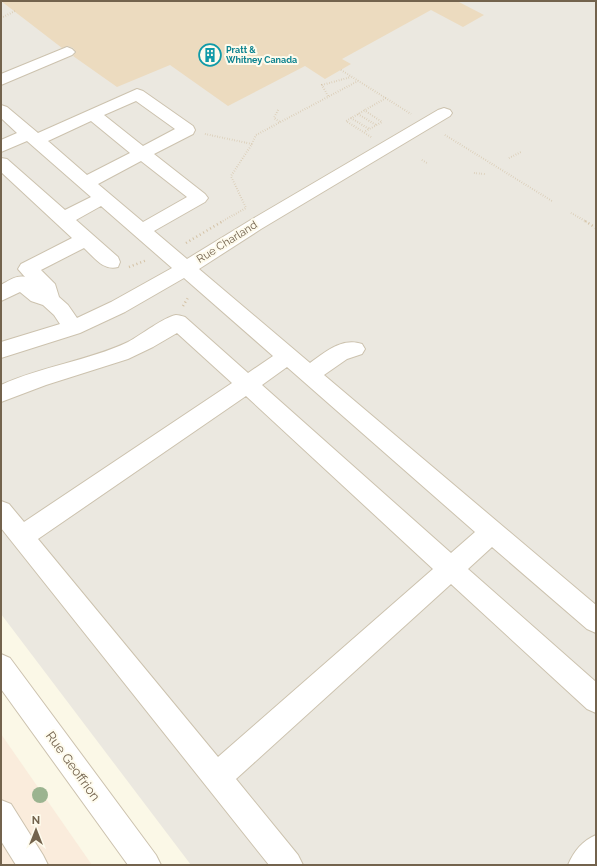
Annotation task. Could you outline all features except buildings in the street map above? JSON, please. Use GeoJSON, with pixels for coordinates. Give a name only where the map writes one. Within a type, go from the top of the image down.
{"type":"FeatureCollection","features":[{"type":"Feature","properties":{"kind":"street"},"geometry":{"type":"LineString","coordinates":[[1,80],[67,52]]}},
{"type":"Feature","properties":{"kind":"street"},"geometry":{"type":"LineString","coordinates":[[1,147],[92,114],[137,94],[187,130],[85,183]]}},
{"type":"Feature","properties":{"kind":"street"},"geometry":{"type":"LineString","coordinates":[[1,110],[140,231],[596,621]]}},
{"type":"Feature","properties":{"kind":"street","name":"Rue Charland"},"geometry":{"type":"LineString","coordinates":[[1,350],[73,328],[118,308],[185,269],[274,213],[444,113]]}},
{"type":"Feature","properties":{"kind":"street"},"geometry":{"type":"LineString","coordinates":[[92,114],[199,198],[140,231]]}},
{"type":"Feature","properties":{"kind":"street"},"geometry":{"type":"LineString","coordinates":[[1,163],[111,262]]}},
{"type":"Feature","properties":{"kind":"street"},"geometry":{"type":"LineString","coordinates":[[63,219],[102,198]]}},
{"type":"Feature","properties":{"kind":"street"},"geometry":{"type":"LineString","coordinates":[[50,300],[48,289],[28,269],[85,238]]}},
{"type":"Feature","properties":{"kind":"street"},"geometry":{"type":"LineString","coordinates":[[1,294],[21,283],[38,296],[50,300],[61,310],[73,328]]}},
{"type":"Feature","properties":{"kind":"street"},"geometry":{"type":"LineString","coordinates":[[1,394],[26,383],[128,351],[178,322],[596,700]]}},
{"type":"Feature","properties":{"kind":"street"},"geometry":{"type":"LineString","coordinates":[[22,537],[288,356]]}},
{"type":"Feature","properties":{"kind":"street"},"geometry":{"type":"LineString","coordinates":[[1,511],[288,865]]}},
{"type":"Feature","properties":{"kind":"street"},"geometry":{"type":"LineString","coordinates":[[217,777],[492,532]]}},
{"type":"Feature","properties":{"kind":"street","name":"Rue Geoffrion"},"geometry":{"type":"LineString","coordinates":[[1,666],[146,865]]}},
{"type":"Feature","properties":{"kind":"street"},"geometry":{"type":"LineString","coordinates":[[1,814],[34,865]]}},
{"type":"Feature","properties":{"kind":"street"},"geometry":{"type":"LineString","coordinates":[[583,865],[596,850]]}},
{"type":"Feature","properties":{"kind":"path"},"geometry":{"type":"LineString","coordinates":[[1,18],[15,12]]}},
{"type":"Feature","properties":{"kind":"path"},"geometry":{"type":"LineString","coordinates":[[341,70],[411,114],[404,118]]}},
{"type":"Feature","properties":{"kind":"path"},"geometry":{"type":"LineString","coordinates":[[328,96],[322,85],[352,77]]}},
{"type":"Feature","properties":{"kind":"path"},"geometry":{"type":"LineString","coordinates":[[183,244],[246,208],[231,176],[252,144],[256,135],[358,81]]}},
{"type":"Feature","properties":{"kind":"path"},"geometry":{"type":"LineString","coordinates":[[371,137],[346,121],[386,98]]}},
{"type":"Feature","properties":{"kind":"path"},"geometry":{"type":"LineString","coordinates":[[278,110],[274,118],[280,122]]}},
{"type":"Feature","properties":{"kind":"path"},"geometry":{"type":"LineString","coordinates":[[364,110],[382,122],[364,132]]}},
{"type":"Feature","properties":{"kind":"path"},"geometry":{"type":"LineString","coordinates":[[358,114],[376,125]]}},
{"type":"Feature","properties":{"kind":"path"},"geometry":{"type":"LineString","coordinates":[[351,118],[369,129]]}},
{"type":"Feature","properties":{"kind":"path"},"geometry":{"type":"LineString","coordinates":[[201,133],[252,144]]}},
{"type":"Feature","properties":{"kind":"path"},"geometry":{"type":"LineString","coordinates":[[445,135],[552,201]]}},
{"type":"Feature","properties":{"kind":"path"},"geometry":{"type":"LineString","coordinates":[[509,158],[521,152]]}},
{"type":"Feature","properties":{"kind":"path"},"geometry":{"type":"LineString","coordinates":[[422,160],[427,163]]}},
{"type":"Feature","properties":{"kind":"path"},"geometry":{"type":"LineString","coordinates":[[474,174],[485,174]]}},
{"type":"Feature","properties":{"kind":"path"},"geometry":{"type":"LineString","coordinates":[[571,213],[596,228]]}},
{"type":"Feature","properties":{"kind":"path"},"geometry":{"type":"LineString","coordinates":[[132,268],[151,258]]}},
{"type":"Feature","properties":{"kind":"path"},"geometry":{"type":"LineString","coordinates":[[181,311],[191,295]]}},
{"type":"Feature","properties":{"kind":"shaded area"},"geometry":{"type":"Polygon","coordinates":[[[1,1],[596,1],[596,865],[191,865],[1,614],[1,1]]]}},
{"type":"Feature","properties":{"kind":"shaded area"},"geometry":{"type":"Polygon","coordinates":[[[1,734],[92,865],[1,865],[1,734]]]}},
{"type":"Feature","properties":{"kind":"place","name":"Pratt & Whitney Canada"},"geometry":{"type":"Point","coordinates":[210,55]}}]}
